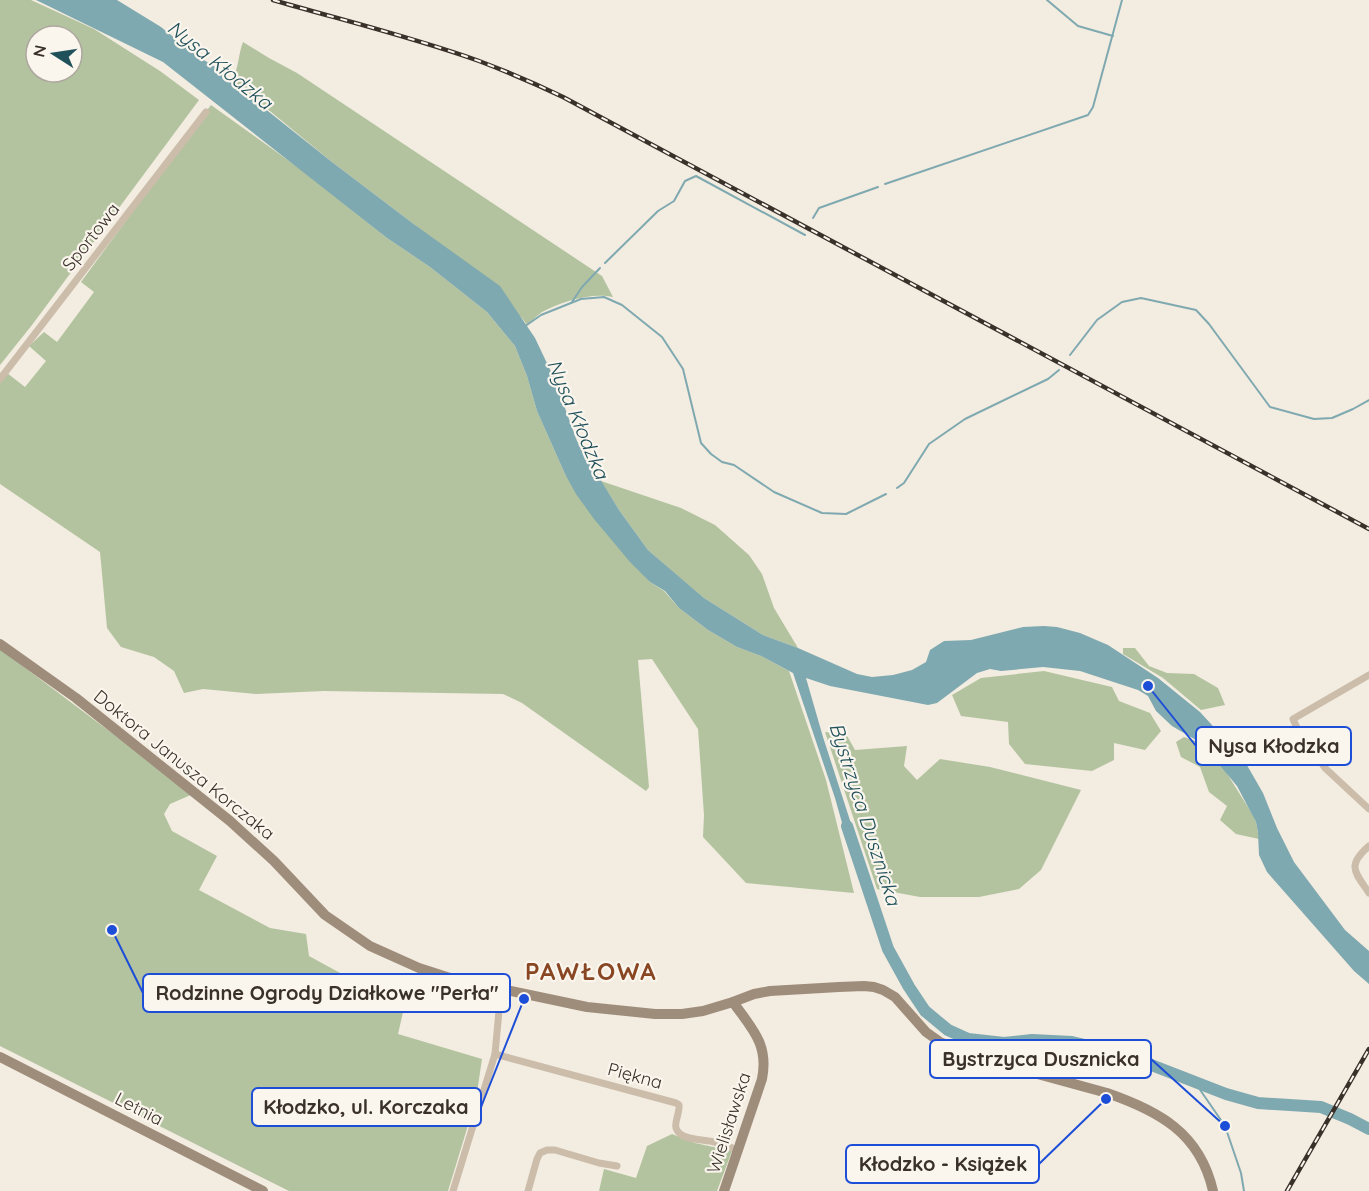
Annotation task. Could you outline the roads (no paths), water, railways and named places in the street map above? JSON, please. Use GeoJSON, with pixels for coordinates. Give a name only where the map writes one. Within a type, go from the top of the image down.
{"type":"FeatureCollection","features":[{"type":"Feature","properties":{"kind":"street","name":"Sportowa"},"geometry":{"type":"LineString","coordinates":[[0,379],[206,112]]}},
{"type":"Feature","properties":{"kind":"street","name":"Doktora Janusza Korczaka"},"geometry":{"type":"LineString","coordinates":[[0,644],[76,698],[230,821],[274,861],[325,915],[370,946],[419,968],[447,977],[587,1007],[655,1014],[703,1011],[770,990],[864,986],[883,990],[894,997],[926,1032],[940,1042],[987,1060],[1107,1093],[1124,1099],[1166,1121],[1197,1149],[1207,1170],[1213,1191]]}},
{"type":"Feature","properties":{"kind":"street"},"geometry":{"type":"LineString","coordinates":[[1369,675],[1293,719],[1325,768],[1369,809]]}},
{"type":"Feature","properties":{"kind":"street"},"geometry":{"type":"LineString","coordinates":[[1369,846],[1359,855],[1354,867],[1355,873],[1369,894]]}},
{"type":"Feature","properties":{"kind":"street"},"geometry":{"type":"LineString","coordinates":[[453,1191],[495,1054],[501,989]]}},
{"type":"Feature","properties":{"kind":"street","name":"Wielisławska"},"geometry":{"type":"LineString","coordinates":[[724,1191],[765,1067],[760,1041],[733,1002]]}},
{"type":"Feature","properties":{"kind":"street","name":"Piękna"},"geometry":{"type":"LineString","coordinates":[[495,1054],[676,1103],[680,1108],[676,1130],[694,1140],[715,1142],[737,1150]]}},
{"type":"Feature","properties":{"kind":"street","name":"Letnia"},"geometry":{"type":"LineString","coordinates":[[0,1057],[263,1191]]}},
{"type":"Feature","properties":{"kind":"street"},"geometry":{"type":"LineString","coordinates":[[528,1191],[537,1159],[540,1153],[547,1150],[617,1166]]}},
{"type":"Feature","properties":{"kind":"water"},"geometry":{"type":"Polygon","coordinates":[[[36,0],[117,0],[161,27],[197,56],[219,69],[332,162],[500,286],[535,338],[554,378],[577,441],[619,510],[648,550],[704,598],[763,635],[857,674],[872,677],[912,670],[926,662],[930,650],[944,641],[971,640],[1023,627],[1057,627],[1080,633],[1108,645],[1158,678],[1200,712],[1244,760],[1263,793],[1294,862],[1345,930],[1369,951],[1369,984],[1354,971],[1267,872],[1259,855],[1256,822],[1237,786],[1201,743],[1172,726],[1156,711],[1148,696],[1138,690],[1080,671],[1043,667],[1001,671],[990,669],[977,673],[937,703],[928,705],[830,686],[806,678],[857,842],[846,837],[793,673],[761,656],[737,647],[708,630],[679,608],[665,591],[650,582],[630,562],[576,494],[537,411],[515,346],[487,312],[430,267],[387,238],[163,62],[36,0]]]}},
{"type":"Feature","properties":{"kind":"waterway"},"geometry":{"type":"LineString","coordinates":[[1047,0],[1078,26],[1113,36]]}},
{"type":"Feature","properties":{"kind":"waterway"},"geometry":{"type":"LineString","coordinates":[[885,184],[1088,115],[1093,107],[1122,0]]}},
{"type":"Feature","properties":{"kind":"waterway"},"geometry":{"type":"LineString","coordinates":[[605,263],[658,211],[674,201],[685,181],[696,176],[805,235]]}},
{"type":"Feature","properties":{"kind":"waterway"},"geometry":{"type":"LineString","coordinates":[[813,218],[819,208],[878,187]]}},
{"type":"Feature","properties":{"kind":"waterway"},"geometry":{"type":"LineString","coordinates":[[572,302],[582,287],[600,268]]}},
{"type":"Feature","properties":{"kind":"waterway"},"geometry":{"type":"LineString","coordinates":[[524,327],[541,315],[581,299],[604,297],[622,305],[662,337],[683,369],[701,443],[722,462],[734,465],[774,492],[822,513],[846,514],[886,494]]}},
{"type":"Feature","properties":{"kind":"waterway"},"geometry":{"type":"LineString","coordinates":[[1070,355],[1097,320],[1122,302],[1141,298],[1196,310],[1209,324],[1270,407],[1314,419],[1332,418],[1369,400]]}},
{"type":"Feature","properties":{"kind":"waterway"},"geometry":{"type":"LineString","coordinates":[[897,488],[904,483],[929,444],[965,419],[1048,379],[1059,370]]}},
{"type":"Feature","properties":{"kind":"waterway","name":"Bystrzyca Dusznicka"},"geometry":{"type":"LineString","coordinates":[[847,826],[888,949],[925,1011],[948,1030],[968,1039],[1004,1043],[1032,1040],[1072,1042],[1123,1054],[1226,1094],[1258,1103],[1321,1107],[1369,1129]]}},
{"type":"Feature","properties":{"kind":"waterway","name":"Bystrzyca Dusznicka"},"geometry":{"type":"LineString","coordinates":[[1194,1081],[1225,1126],[1241,1173],[1244,1191]]}},
{"type":"Feature","properties":{"kind":"railway"},"geometry":{"type":"LineString","coordinates":[[273,0],[454,52],[501,69],[563,97],[1369,529]]}},
{"type":"Feature","properties":{"kind":"railway"},"geometry":{"type":"LineString","coordinates":[[1287,1191],[1369,1049]]}},
{"type":"Feature","properties":{"kind":"place","name":"Nysa Kłodzka"},"geometry":{"type":"Point","coordinates":[1148,686]}},
{"type":"Feature","properties":{"kind":"place","name":"Rodzinne Ogrody Działkowe \"Perła\""},"geometry":{"type":"Point","coordinates":[112,930]}},
{"type":"Feature","properties":{"kind":"place","name":"Kłodzko, ul. Korczaka"},"geometry":{"type":"Point","coordinates":[524,999]}},
{"type":"Feature","properties":{"kind":"place","name":"Kłodzko - Książek"},"geometry":{"type":"Point","coordinates":[1106,1099]}},
{"type":"Feature","properties":{"kind":"place","name":"Bystrzyca Dusznicka"},"geometry":{"type":"Point","coordinates":[1225,1126]}},
{"type":"Feature","properties":{"kind":"district","name":"PAWŁOWA"},"geometry":{"type":"Point","coordinates":[591,972]}}]}
